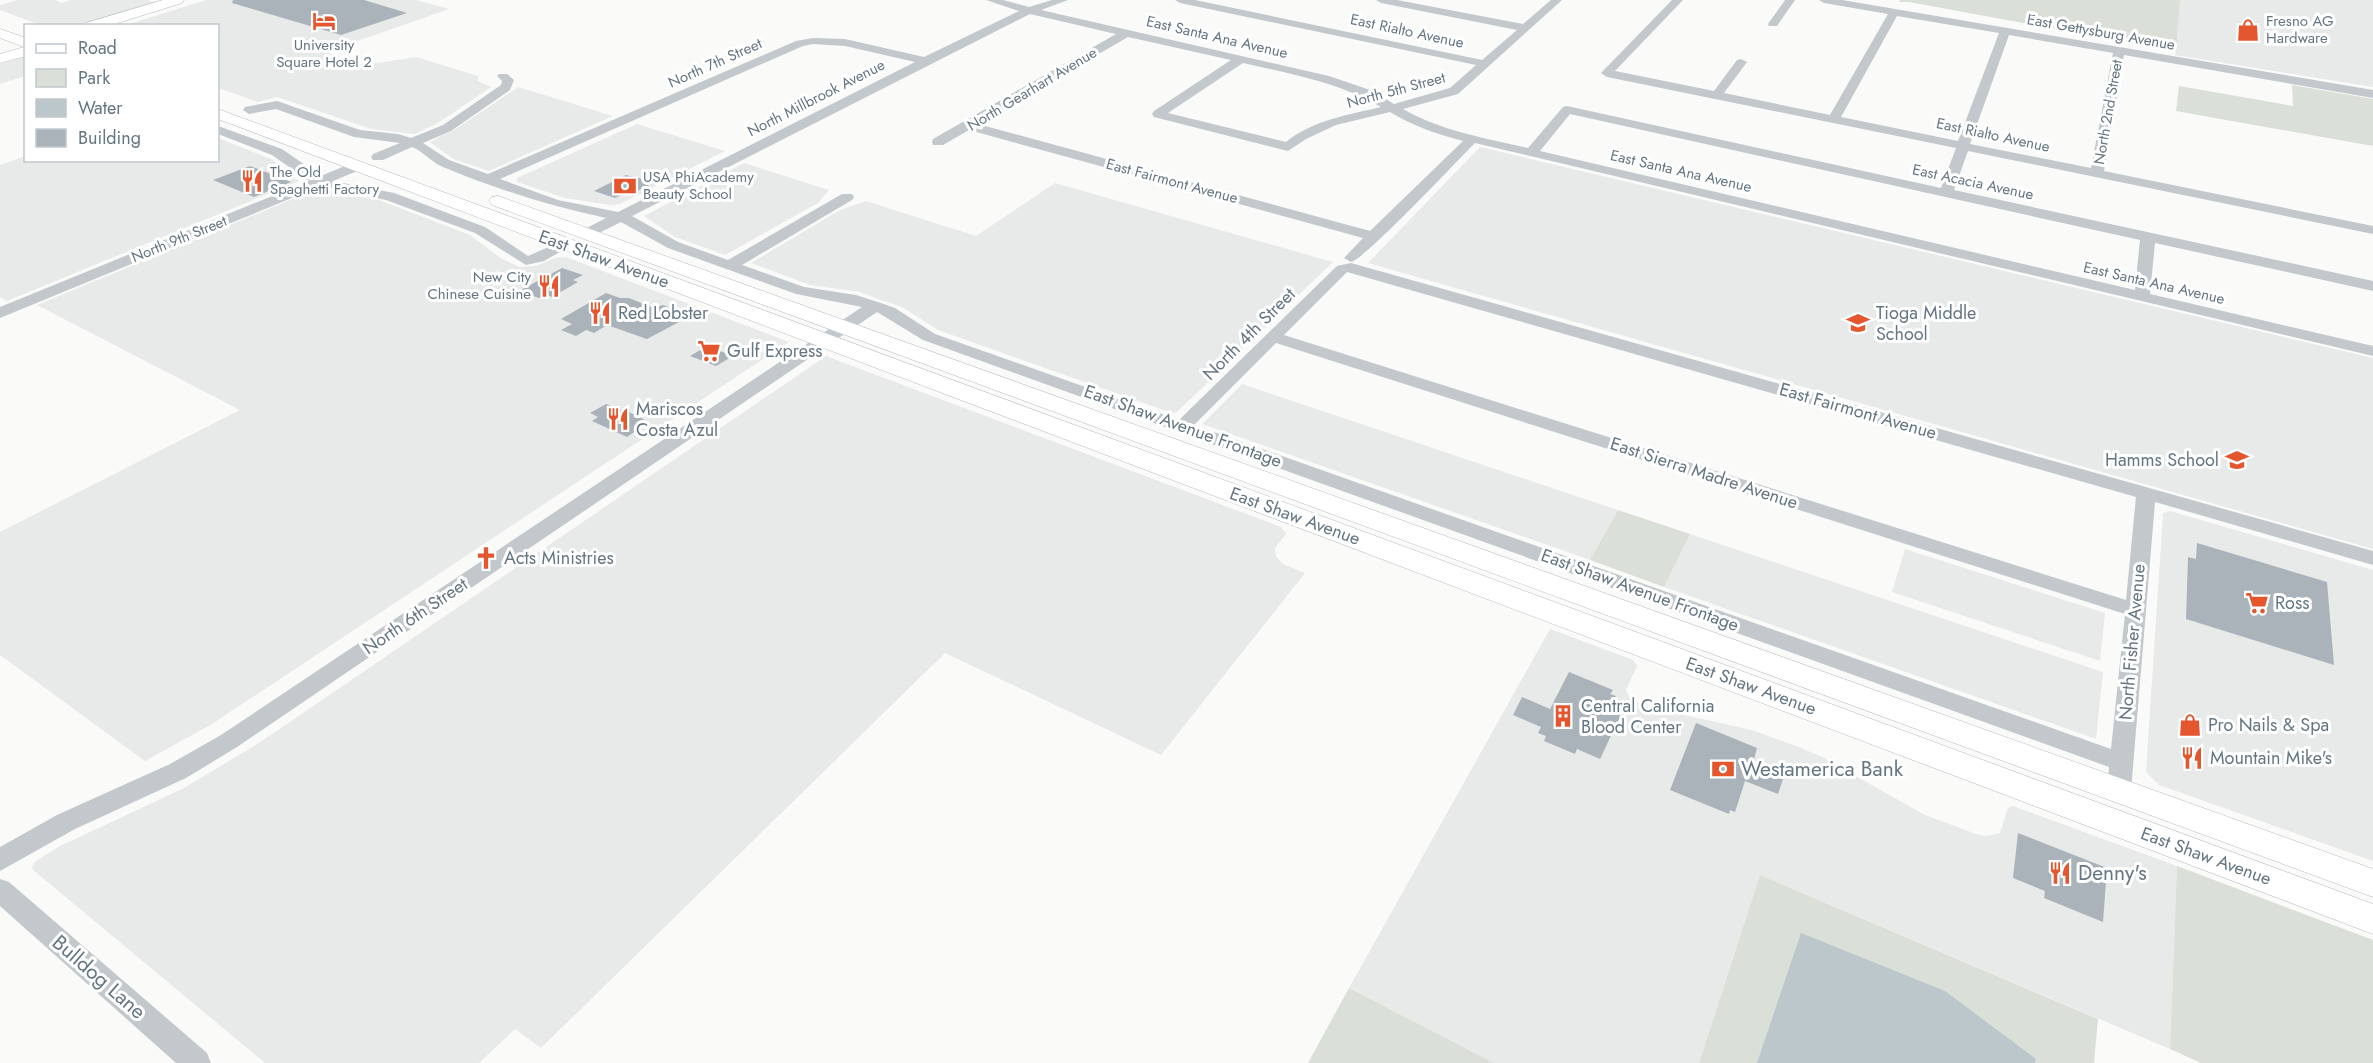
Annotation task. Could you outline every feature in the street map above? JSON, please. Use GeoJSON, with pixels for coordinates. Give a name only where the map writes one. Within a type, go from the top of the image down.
{"type":"FeatureCollection","features":[{"type":"Feature","properties":{"kind":"main road"},"geometry":{"type":"LineString","coordinates":[[98,24],[175,1]]}},
{"type":"Feature","properties":{"kind":"main road"},"geometry":{"type":"LineString","coordinates":[[117,24],[175,1]]}},
{"type":"Feature","properties":{"kind":"main road"},"geometry":{"type":"LineString","coordinates":[[1,26],[24,27]]}},
{"type":"Feature","properties":{"kind":"main road"},"geometry":{"type":"LineString","coordinates":[[1,26],[24,43]]}},
{"type":"Feature","properties":{"kind":"main road"},"geometry":{"type":"LineString","coordinates":[[0,52],[24,45]]}},
{"type":"Feature","properties":{"kind":"main road"},"geometry":{"type":"LineString","coordinates":[[0,59],[24,52]]}},
{"type":"Feature","properties":{"kind":"main road","name":"East Shaw Avenue"},"geometry":{"type":"LineString","coordinates":[[219,99],[243,116]]}},
{"type":"Feature","properties":{"kind":"main road","name":"East Shaw Avenue"},"geometry":{"type":"LineString","coordinates":[[219,114],[243,116],[367,161],[509,205],[846,326],[1682,646],[2373,919]]}},
{"type":"Feature","properties":{"kind":"main road","name":"East Shaw Avenue"},"geometry":{"type":"LineString","coordinates":[[367,161],[565,245],[1473,582],[1529,591],[1668,642],[1677,643],[1684,640],[1682,646]]}},
{"type":"Feature","properties":{"kind":"main road","name":"East Shaw Avenue"},"geometry":{"type":"LineString","coordinates":[[1682,646],[1694,654],[1713,657],[1967,751],[2065,772],[2120,777],[2373,883]]}},
{"type":"Feature","properties":{"kind":"street","name":"East Santa Ana Avenue"},"geometry":{"type":"LineString","coordinates":[[991,0],[1347,84],[1427,127],[1472,140],[2373,351]]}},
{"type":"Feature","properties":{"kind":"street","name":"North Millbrook Avenue"},"geometry":{"type":"LineString","coordinates":[[588,233],[925,61],[1029,10],[1063,0]]}},
{"type":"Feature","properties":{"kind":"street","name":"East Rialto Avenue"},"geometry":{"type":"LineString","coordinates":[[1180,0],[1486,64]]}},
{"type":"Feature","properties":{"kind":"street"},"geometry":{"type":"LineString","coordinates":[[1381,0],[1526,28]]}},
{"type":"Feature","properties":{"kind":"street","name":"North 5th Street"},"geometry":{"type":"LineString","coordinates":[[1241,59],[1158,114],[1288,147],[1315,128],[1431,99],[1454,91],[1557,0]]}},
{"type":"Feature","properties":{"kind":"street","name":"East Rialto Avenue"},"geometry":{"type":"LineString","coordinates":[[1678,0],[1607,73],[2373,230]]}},
{"type":"Feature","properties":{"kind":"street"},"geometry":{"type":"LineString","coordinates":[[1773,24],[1790,0]]}},
{"type":"Feature","properties":{"kind":"street","name":"East Gettysburg Avenue"},"geometry":{"type":"LineString","coordinates":[[1824,0],[1892,8]]}},
{"type":"Feature","properties":{"kind":"street","name":"East Gettysburg Avenue"},"geometry":{"type":"LineString","coordinates":[[1864,0],[1892,8],[2006,31],[2373,94]]}},
{"type":"Feature","properties":{"kind":"street"},"geometry":{"type":"LineString","coordinates":[[1834,119],[1892,8]]}},
{"type":"Feature","properties":{"kind":"street"},"geometry":{"type":"LineString","coordinates":[[1946,193],[2006,31]]}},
{"type":"Feature","properties":{"kind":"street","name":"North Gearhart Avenue"},"geometry":{"type":"LineString","coordinates":[[938,142],[970,126],[1126,33]]}},
{"type":"Feature","properties":{"kind":"street","name":"North 7th Street"},"geometry":{"type":"LineString","coordinates":[[494,181],[632,122],[633,118],[795,45],[811,40],[877,49],[925,61]]}},
{"type":"Feature","properties":{"kind":"street","name":"North 2nd Street"},"geometry":{"type":"LineString","coordinates":[[2097,173],[2119,51]]}},
{"type":"Feature","properties":{"kind":"street"},"geometry":{"type":"LineString","coordinates":[[1718,95],[1741,62]]}},
{"type":"Feature","properties":{"kind":"street","name":"North 9th Street"},"geometry":{"type":"LineString","coordinates":[[0,313],[447,128],[499,92],[508,83],[508,80],[502,76]]}},
{"type":"Feature","properties":{"kind":"street","name":"East Shaw Avenue Frontage"},"geometry":{"type":"LineString","coordinates":[[243,116],[277,105],[358,134],[398,138],[425,148],[444,163],[554,203],[621,216],[673,245],[801,291],[856,300],[875,306],[896,315],[929,337],[1183,426],[2120,777]]}},
{"type":"Feature","properties":{"kind":"street","name":"East Acacia Avenue"},"geometry":{"type":"LineString","coordinates":[[1531,153],[1567,110],[2373,286]]}},
{"type":"Feature","properties":{"kind":"street","name":"East Fairmont Avenue"},"geometry":{"type":"LineString","coordinates":[[970,126],[1374,237]]}},
{"type":"Feature","properties":{"kind":"street"},"geometry":{"type":"LineString","coordinates":[[219,130],[277,152],[308,176],[320,181],[389,196],[480,230],[526,261],[539,258],[565,245]]}},
{"type":"Feature","properties":{"kind":"street","name":"North 4th Street"},"geometry":{"type":"LineString","coordinates":[[1183,426],[1472,140]]}},
{"type":"Feature","properties":{"kind":"street"},"geometry":{"type":"LineString","coordinates":[[730,265],[847,197]]}},
{"type":"Feature","properties":{"kind":"street"},"geometry":{"type":"LineString","coordinates":[[2142,296],[2148,237]]}},
{"type":"Feature","properties":{"kind":"street","name":"East Fairmont Avenue"},"geometry":{"type":"LineString","coordinates":[[1346,264],[2373,558]]}},
{"type":"Feature","properties":{"kind":"street","name":"North 6th Street"},"geometry":{"type":"LineString","coordinates":[[0,860],[66,822],[178,771],[229,741],[875,306]]}},
{"type":"Feature","properties":{"kind":"street","name":"East Sierra Madre Avenue"},"geometry":{"type":"LineString","coordinates":[[1273,337],[2134,610]]}},
{"type":"Feature","properties":{"kind":"street","name":"North Fisher Avenue"},"geometry":{"type":"LineString","coordinates":[[2120,777],[2146,493]]}},
{"type":"Feature","properties":{"kind":"street","name":"Bulldog Lane"},"geometry":{"type":"LineString","coordinates":[[0,890],[197,1063]]}},
{"type":"Feature","properties":{"kind":"shaded area"},"geometry":{"type":"Polygon","coordinates":[[[18,0],[55,0],[62,3],[71,0],[147,0],[156,3],[87,24],[37,24],[0,10],[0,5],[18,0]]]}},
{"type":"Feature","properties":{"kind":"shaded area"},"geometry":{"type":"Polygon","coordinates":[[[206,0],[416,0],[449,9],[326,52],[365,65],[416,57],[478,76],[478,81],[491,87],[438,123],[415,134],[371,129],[277,97],[258,102],[219,88],[219,24],[129,24],[206,0]]]}},
{"type":"Feature","properties":{"kind":"shaded area"},"geometry":{"type":"Polygon","coordinates":[[[2180,0],[2373,0],[2373,87],[2175,55],[2180,0]]]}},
{"type":"Feature","properties":{"kind":"shaded area"},"geometry":{"type":"Polygon","coordinates":[[[24,57],[24,76],[0,84],[0,64],[24,57]]]}},
{"type":"Feature","properties":{"kind":"shaded area"},"geometry":{"type":"Polygon","coordinates":[[[518,87],[613,116],[489,171],[453,159],[430,142],[459,127],[518,87]]]}},
{"type":"Feature","properties":{"kind":"shaded area"},"geometry":{"type":"Polygon","coordinates":[[[637,124],[725,151],[620,204],[610,205],[565,198],[517,182],[517,178],[637,124]]]}},
{"type":"Feature","properties":{"kind":"shaded area"},"geometry":{"type":"Polygon","coordinates":[[[219,138],[271,159],[299,181],[7,301],[0,297],[0,165],[24,156],[24,162],[219,162],[219,138]]]}},
{"type":"Feature","properties":{"kind":"shaded area","name":"Tioga Middle School"},"geometry":{"type":"Polygon","coordinates":[[[1480,147],[2373,358],[2373,549],[1368,263],[1480,147]]]}},
{"type":"Feature","properties":{"kind":"shaded area"},"geometry":{"type":"Polygon","coordinates":[[[744,163],[829,190],[818,203],[725,255],[675,237],[644,216],[744,163]]]}},
{"type":"Feature","properties":{"kind":"shaded area"},"geometry":{"type":"Polygon","coordinates":[[[1055,183],[1333,262],[1177,412],[1172,413],[938,330],[902,307],[860,292],[810,285],[751,263],[840,210],[866,201],[976,236],[1055,183]]]}},
{"type":"Feature","properties":{"kind":"shaded area"},"geometry":{"type":"Polygon","coordinates":[[[319,188],[379,200],[470,235],[502,259],[520,267],[536,266],[555,258],[566,257],[789,342],[212,724],[145,761],[0,655],[0,532],[240,410],[37,305],[319,188]]]}},
{"type":"Feature","properties":{"kind":"shaded area"},"geometry":{"type":"Polygon","coordinates":[[[826,356],[1281,527],[1286,534],[1275,548],[1276,557],[1283,564],[1305,573],[1161,755],[945,653],[541,1048],[515,1029],[479,1063],[265,1063],[33,870],[32,866],[36,861],[60,846],[184,788],[259,743],[826,356]]]}},
{"type":"Feature","properties":{"kind":"shaded area"},"geometry":{"type":"Polygon","coordinates":[[[1242,384],[1618,510],[1590,560],[1202,424],[1242,384]]]}},
{"type":"Feature","properties":{"kind":"shaded area"},"geometry":{"type":"Polygon","coordinates":[[[2170,511],[2373,570],[2373,861],[2159,785],[2146,772],[2163,513],[2170,511]]]}},
{"type":"Feature","properties":{"kind":"shaded area"},"geometry":{"type":"Polygon","coordinates":[[[1690,534],[2103,672],[2096,739],[1664,587],[1690,534]]]}},
{"type":"Feature","properties":{"kind":"shaded area"},"geometry":{"type":"Polygon","coordinates":[[[1905,549],[2105,613],[2100,661],[1892,592],[1905,549]]]}},
{"type":"Feature","properties":{"kind":"shaded area"},"geometry":{"type":"Polygon","coordinates":[[[1550,629],[1633,660],[1637,666],[1626,690],[1631,700],[1653,708],[1752,730],[1801,748],[1822,757],[1925,815],[1986,836],[2000,833],[2008,808],[2013,806],[2177,866],[2170,1049],[1760,875],[1699,1063],[1494,1063],[1349,988],[1550,629]]]}},
{"type":"Feature","properties":{"kind":"green space"},"geometry":{"type":"Polygon","coordinates":[[[1900,0],[2180,0],[2176,50],[2154,46],[2148,42],[2062,27],[2056,29],[1899,2],[1900,0]]]}},
{"type":"Feature","properties":{"kind":"green space"},"geometry":{"type":"Polygon","coordinates":[[[2292,85],[2373,99],[2373,146],[2176,111],[2179,86],[2293,106],[2292,85]]]}},
{"type":"Feature","properties":{"kind":"green space"},"geometry":{"type":"Polygon","coordinates":[[[1618,510],[1690,534],[1664,587],[1590,560],[1618,510]]]}},
{"type":"Feature","properties":{"kind":"green space"},"geometry":{"type":"Polygon","coordinates":[[[2177,866],[2373,940],[2373,1063],[2201,1063],[2170,1049],[2177,866]]]}},
{"type":"Feature","properties":{"kind":"green space"},"geometry":{"type":"Polygon","coordinates":[[[1760,875],[2098,1019],[2094,1063],[1699,1063],[1760,875]]]}},
{"type":"Feature","properties":{"kind":"green space"},"geometry":{"type":"Polygon","coordinates":[[[1349,988],[1494,1063],[1308,1063],[1349,988]]]}},
{"type":"Feature","properties":{"kind":"water"},"geometry":{"type":"Polygon","coordinates":[[[1801,933],[1945,991],[2036,1059],[2035,1063],[1757,1063],[1801,933]]]}},
{"type":"Feature","properties":{"kind":"building"},"geometry":{"type":"Polygon","coordinates":[[[233,0],[364,0],[407,13],[341,35],[232,3],[233,0]]]}},
{"type":"Feature","properties":{"kind":"building","name":"The Old Spaghetti Factory"},"geometry":{"type":"Polygon","coordinates":[[[250,166],[291,182],[254,197],[213,180],[250,166]]]}},
{"type":"Feature","properties":{"kind":"building","name":"USA PhiAcademy Beauty School"},"geometry":{"type":"Polygon","coordinates":[[[626,175],[655,182],[631,194],[626,193],[615,198],[594,191],[626,175]]]}},
{"type":"Feature","properties":{"kind":"building","name":"New City Chinese Cuisine"},"geometry":{"type":"Polygon","coordinates":[[[562,268],[583,275],[573,280],[578,282],[552,297],[547,295],[539,298],[519,291],[562,268]]]}},
{"type":"Feature","properties":{"kind":"building"},"geometry":{"type":"Polygon","coordinates":[[[606,293],[620,298],[629,298],[654,308],[663,305],[688,315],[647,339],[607,325],[594,333],[586,330],[576,336],[561,330],[572,324],[561,319],[606,293]]]}},
{"type":"Feature","properties":{"kind":"building","name":"Gulf Express"},"geometry":{"type":"Polygon","coordinates":[[[707,346],[733,356],[716,366],[690,356],[707,346]]]}},
{"type":"Feature","properties":{"kind":"building","name":"Mariscos Costa Azul"},"geometry":{"type":"Polygon","coordinates":[[[606,404],[649,422],[627,437],[592,421],[598,417],[590,413],[606,404]]]}},
{"type":"Feature","properties":{"kind":"building","name":"Ross"},"geometry":{"type":"Polygon","coordinates":[[[2197,543],[2327,582],[2334,665],[2186,619],[2188,557],[2196,559],[2197,543]]]}},
{"type":"Feature","properties":{"kind":"building","name":"Central California Blood Center"},"geometry":{"type":"Polygon","coordinates":[[[1569,672],[1613,690],[1610,694],[1616,696],[1613,702],[1625,706],[1600,759],[1577,749],[1575,754],[1544,741],[1546,736],[1538,733],[1541,727],[1513,715],[1522,697],[1550,709],[1569,672]]]}},
{"type":"Feature","properties":{"kind":"building","name":"Westamerica Bank"},"geometry":{"type":"Polygon","coordinates":[[[1696,723],[1757,748],[1753,763],[1784,776],[1778,794],[1745,781],[1735,812],[1730,810],[1729,814],[1670,790],[1696,723]]]}},
{"type":"Feature","properties":{"kind":"building","name":"Denny's"},"geometry":{"type":"Polygon","coordinates":[[[2018,833],[2107,868],[2103,922],[2044,898],[2045,891],[2013,878],[2018,833]]]}},
{"type":"Feature","properties":{"kind":"place","name":"University Square Hotel 2"},"geometry":{"type":"Point","coordinates":[324,21]}},
{"type":"Feature","properties":{"kind":"place","name":"Fresno AG Hardware"},"geometry":{"type":"Point","coordinates":[2248,30]}},
{"type":"Feature","properties":{"kind":"place","name":"The Old Spaghetti Factory"},"geometry":{"type":"Point","coordinates":[252,181]}},
{"type":"Feature","properties":{"kind":"place","name":"USA PhiAcademy Beauty School"},"geometry":{"type":"Point","coordinates":[625,186]}},
{"type":"Feature","properties":{"kind":"place","name":"New City Chinese Cuisine"},"geometry":{"type":"Point","coordinates":[549,286]}},
{"type":"Feature","properties":{"kind":"place","name":"Red Lobster"},"geometry":{"type":"Point","coordinates":[600,313]}},
{"type":"Feature","properties":{"kind":"place","name":"Tioga Middle School"},"geometry":{"type":"Point","coordinates":[1858,323]}},
{"type":"Feature","properties":{"kind":"place","name":"Gulf Express"},"geometry":{"type":"Point","coordinates":[709,351]}},
{"type":"Feature","properties":{"kind":"place","name":"Mariscos Costa Azul"},"geometry":{"type":"Point","coordinates":[618,419]}},
{"type":"Feature","properties":{"kind":"place","name":"Hamms School"},"geometry":{"type":"Point","coordinates":[2237,460]}},
{"type":"Feature","properties":{"kind":"place","name":"Acts Ministries"},"geometry":{"type":"Point","coordinates":[486,558]}},
{"type":"Feature","properties":{"kind":"place","name":"Ross"},"geometry":{"type":"Point","coordinates":[2257,603]}},
{"type":"Feature","properties":{"kind":"place","name":"Central California Blood Center"},"geometry":{"type":"Point","coordinates":[1563,716]}},
{"type":"Feature","properties":{"kind":"place","name":"Pro Nails & Spa"},"geometry":{"type":"Point","coordinates":[2190,725]}},
{"type":"Feature","properties":{"kind":"place","name":"Mountain Mike's"},"geometry":{"type":"Point","coordinates":[2192,758]}},
{"type":"Feature","properties":{"kind":"place","name":"Westamerica Bank"},"geometry":{"type":"Point","coordinates":[1723,769]}},
{"type":"Feature","properties":{"kind":"place","name":"Denny's"},"geometry":{"type":"Point","coordinates":[2060,873]}}]}
